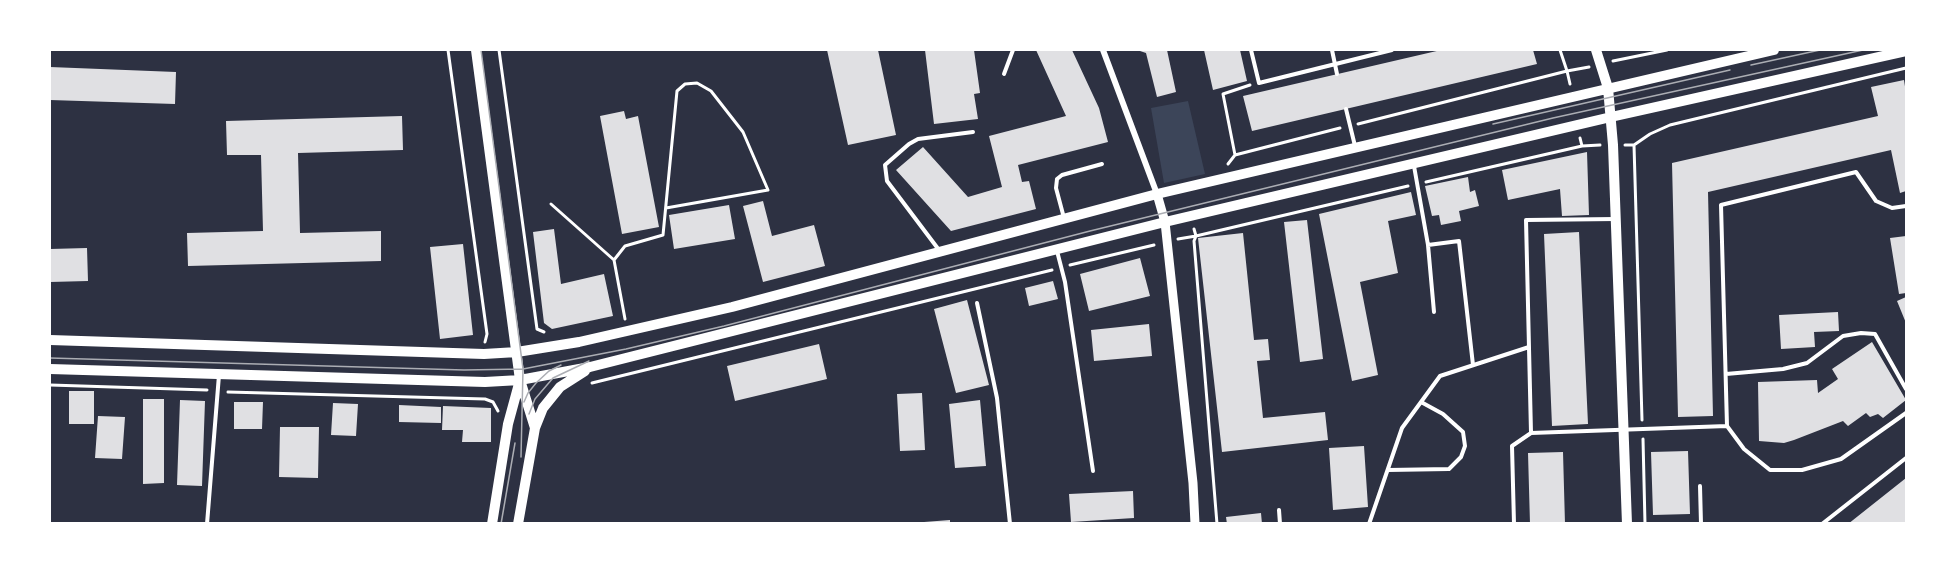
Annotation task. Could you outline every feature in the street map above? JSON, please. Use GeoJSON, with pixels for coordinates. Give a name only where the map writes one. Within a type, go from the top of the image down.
{"type":"FeatureCollection","features":[{"type":"Feature","properties":{"kind":"main road"},"geometry":{"type":"LineString","coordinates":[[476,50],[520,380],[535,428]]}},
{"type":"Feature","properties":{"kind":"main road"},"geometry":{"type":"LineString","coordinates":[[1596,50],[1608,88],[1611,117],[1627,524]]}},
{"type":"Feature","properties":{"kind":"main road"},"geometry":{"type":"LineString","coordinates":[[50,340],[484,354],[517,352],[579,342],[732,307],[1157,194],[1774,50]]}},
{"type":"Feature","properties":{"kind":"main road"},"geometry":{"type":"LineString","coordinates":[[50,369],[485,382],[520,380],[590,367],[1165,222],[1611,117],[1906,51]]}},
{"type":"Feature","properties":{"kind":"main road"},"geometry":{"type":"LineString","coordinates":[[518,524],[535,428],[543,408],[550,396],[560,387],[590,367]]}},
{"type":"Feature","properties":{"kind":"main road"},"geometry":{"type":"LineString","coordinates":[[492,524],[508,424],[520,380]]}},
{"type":"Feature","properties":{"kind":"street"},"geometry":{"type":"LineString","coordinates":[[1103,50],[1157,194],[1165,222],[1193,483],[1195,524]]}},
{"type":"Feature","properties":{"kind":"lane"},"geometry":{"type":"LineString","coordinates":[[1004,74],[1013,50]]}},
{"type":"Feature","properties":{"kind":"lane"},"geometry":{"type":"LineString","coordinates":[[1251,50],[1259,83],[1392,50]]}},
{"type":"Feature","properties":{"kind":"lane"},"geometry":{"type":"LineString","coordinates":[[1332,50],[1337,74]]}},
{"type":"Feature","properties":{"kind":"lane"},"geometry":{"type":"LineString","coordinates":[[1346,109],[1355,147]]}},
{"type":"Feature","properties":{"kind":"lane"},"geometry":{"type":"LineString","coordinates":[[941,252],[887,182],[885,165],[914,141],[973,132]]}},
{"type":"Feature","properties":{"kind":"lane"},"geometry":{"type":"LineString","coordinates":[[1065,219],[1056,188],[1058,179],[1062,175],[1102,164]]}},
{"type":"Feature","properties":{"kind":"lane"},"geometry":{"type":"LineString","coordinates":[[1413,164],[1428,245],[1434,312]]}},
{"type":"Feature","properties":{"kind":"lane"},"geometry":{"type":"LineString","coordinates":[[1906,206],[1892,208],[1876,201],[1856,172],[1721,205],[1727,426],[1744,449],[1770,470],[1802,470],[1841,459],[1906,413]]}},
{"type":"Feature","properties":{"kind":"lane"},"geometry":{"type":"LineString","coordinates":[[1531,433],[1526,220],[1616,219]]}},
{"type":"Feature","properties":{"kind":"lane"},"geometry":{"type":"LineString","coordinates":[[1428,245],[1459,241],[1473,365]]}},
{"type":"Feature","properties":{"kind":"lane"},"geometry":{"type":"LineString","coordinates":[[1057,250],[1065,282],[1093,471]]}},
{"type":"Feature","properties":{"kind":"lane"},"geometry":{"type":"LineString","coordinates":[[977,303],[998,398],[1010,524]]}},
{"type":"Feature","properties":{"kind":"lane"},"geometry":{"type":"LineString","coordinates":[[1726,374],[1783,369],[1807,363],[1844,336],[1861,333],[1875,334],[1906,389]]}},
{"type":"Feature","properties":{"kind":"lane"},"geometry":{"type":"LineString","coordinates":[[1369,524],[1402,428],[1440,376],[1529,346]]}},
{"type":"Feature","properties":{"kind":"lane"},"geometry":{"type":"LineString","coordinates":[[207,524],[219,374]]}},
{"type":"Feature","properties":{"kind":"lane"},"geometry":{"type":"LineString","coordinates":[[1388,470],[1449,470],[1461,457],[1465,446],[1463,432],[1443,414],[1422,402]]}},
{"type":"Feature","properties":{"kind":"lane"},"geometry":{"type":"LineString","coordinates":[[1514,524],[1512,446],[1531,433],[1727,426]]}},
{"type":"Feature","properties":{"kind":"lane"},"geometry":{"type":"LineString","coordinates":[[1822,524],[1906,458]]}},
{"type":"Feature","properties":{"kind":"lane"},"geometry":{"type":"LineString","coordinates":[[1700,486],[1701,524]]}},
{"type":"Feature","properties":{"kind":"lane"},"geometry":{"type":"LineString","coordinates":[[1279,510],[1280,524]]}},
{"type":"Feature","properties":{"kind":"path"},"geometry":{"type":"LineString","coordinates":[[448,50],[487,334]]}},
{"type":"Feature","properties":{"kind":"path"},"geometry":{"type":"LineString","coordinates":[[499,50],[537,329]]}},
{"type":"Feature","properties":{"kind":"path"},"geometry":{"type":"LineString","coordinates":[[1226,167],[1235,155],[1567,72],[1560,50]]}},
{"type":"Feature","properties":{"kind":"path"},"geometry":{"type":"LineString","coordinates":[[1634,145],[1650,134],[1670,125],[1906,68]]}},
{"type":"Feature","properties":{"kind":"path"},"geometry":{"type":"LineString","coordinates":[[614,260],[626,246],[663,235],[677,91],[685,84],[697,83],[711,92],[743,132],[768,190],[666,208]]}},
{"type":"Feature","properties":{"kind":"path"},"geometry":{"type":"LineString","coordinates":[[1235,155],[1223,94],[1259,83]]}},
{"type":"Feature","properties":{"kind":"path"},"geometry":{"type":"LineString","coordinates":[[586,385],[1061,267],[1582,146]]}},
{"type":"Feature","properties":{"kind":"path"},"geometry":{"type":"LineString","coordinates":[[551,204],[614,260],[625,321]]}},
{"type":"Feature","properties":{"kind":"path"},"geometry":{"type":"LineString","coordinates":[[1192,216],[1196,236],[1194,241],[1217,524]]}},
{"type":"Feature","properties":{"kind":"path"},"geometry":{"type":"LineString","coordinates":[[50,385],[485,399]]}},
{"type":"Feature","properties":{"kind":"shaded area"},"geometry":{"type":"Polygon","coordinates":[[[1188,101],[1205,174],[1164,183],[1151,108],[1188,101]]]}},
{"type":"Feature","properties":{"kind":"building"},"geometry":{"type":"Polygon","coordinates":[[[827,50],[878,50],[896,135],[848,145],[827,50]]]}},
{"type":"Feature","properties":{"kind":"building"},"geometry":{"type":"Polygon","coordinates":[[[925,50],[974,50],[980,93],[974,94],[978,119],[934,124],[925,50]]]}},
{"type":"Feature","properties":{"kind":"building"},"geometry":{"type":"Polygon","coordinates":[[[1036,50],[1072,50],[1099,108],[1108,142],[1018,165],[1022,182],[1029,181],[1036,209],[951,231],[896,170],[923,147],[968,197],[1002,187],[989,136],[1066,116],[1036,50]]]}},
{"type":"Feature","properties":{"kind":"building"},"geometry":{"type":"Polygon","coordinates":[[[1137,50],[1167,50],[1176,92],[1157,97],[1146,53],[1137,50]]]}},
{"type":"Feature","properties":{"kind":"building"},"geometry":{"type":"Polygon","coordinates":[[[1204,50],[1240,50],[1247,81],[1213,90],[1204,50]]]}},
{"type":"Feature","properties":{"kind":"building"},"geometry":{"type":"Polygon","coordinates":[[[1441,50],[1533,50],[1537,64],[1252,131],[1243,96],[1441,50]]]}},
{"type":"Feature","properties":{"kind":"building"},"geometry":{"type":"Polygon","coordinates":[[[50,67],[176,72],[175,104],[50,100],[50,67]]]}},
{"type":"Feature","properties":{"kind":"building"},"geometry":{"type":"Polygon","coordinates":[[[1904,80],[1906,191],[1900,193],[1891,150],[1708,192],[1713,416],[1678,417],[1672,163],[1878,116],[1871,87],[1904,80]]]}},
{"type":"Feature","properties":{"kind":"building"},"geometry":{"type":"Polygon","coordinates":[[[624,111],[626,119],[638,116],[659,227],[622,234],[600,116],[624,111]]]}},
{"type":"Feature","properties":{"kind":"building"},"geometry":{"type":"Polygon","coordinates":[[[402,116],[403,150],[298,153],[300,233],[381,231],[381,261],[188,266],[187,233],[263,231],[261,155],[227,155],[226,121],[402,116]]]}},
{"type":"Feature","properties":{"kind":"building"},"geometry":{"type":"Polygon","coordinates":[[[1587,152],[1589,215],[1562,216],[1560,189],[1508,200],[1502,170],[1587,152]]]}},
{"type":"Feature","properties":{"kind":"building"},"geometry":{"type":"Polygon","coordinates":[[[1468,177],[1470,192],[1475,190],[1479,206],[1459,211],[1461,221],[1441,225],[1439,215],[1432,216],[1425,186],[1468,177]]]}},
{"type":"Feature","properties":{"kind":"building"},"geometry":{"type":"Polygon","coordinates":[[[1411,192],[1416,215],[1388,221],[1398,273],[1360,282],[1378,375],[1352,381],[1319,214],[1411,192]]]}},
{"type":"Feature","properties":{"kind":"building"},"geometry":{"type":"Polygon","coordinates":[[[763,201],[772,236],[814,225],[825,266],[763,282],[743,206],[763,201]]]}},
{"type":"Feature","properties":{"kind":"building"},"geometry":{"type":"Polygon","coordinates":[[[729,205],[735,239],[674,249],[669,215],[729,205]]]}},
{"type":"Feature","properties":{"kind":"building"},"geometry":{"type":"Polygon","coordinates":[[[1307,220],[1323,359],[1300,362],[1284,222],[1307,220]]]}},
{"type":"Feature","properties":{"kind":"building"},"geometry":{"type":"Polygon","coordinates":[[[554,229],[561,284],[604,274],[613,316],[552,329],[544,323],[533,232],[554,229]]]}},
{"type":"Feature","properties":{"kind":"building"},"geometry":{"type":"Polygon","coordinates":[[[1579,232],[1588,424],[1552,426],[1544,234],[1579,232]]]}},
{"type":"Feature","properties":{"kind":"building"},"geometry":{"type":"Polygon","coordinates":[[[1243,233],[1254,340],[1268,339],[1270,360],[1257,361],[1263,418],[1325,412],[1328,440],[1222,452],[1198,238],[1243,233]]]}},
{"type":"Feature","properties":{"kind":"building"},"geometry":{"type":"Polygon","coordinates":[[[1906,236],[1906,293],[1899,294],[1890,238],[1906,236]]]}},
{"type":"Feature","properties":{"kind":"building"},"geometry":{"type":"Polygon","coordinates":[[[463,244],[473,335],[440,339],[430,247],[463,244]]]}},
{"type":"Feature","properties":{"kind":"building"},"geometry":{"type":"Polygon","coordinates":[[[87,248],[88,281],[50,282],[50,249],[87,248]]]}},
{"type":"Feature","properties":{"kind":"building"},"geometry":{"type":"Polygon","coordinates":[[[1140,258],[1150,296],[1089,311],[1080,274],[1140,258]]]}},
{"type":"Feature","properties":{"kind":"building"},"geometry":{"type":"Polygon","coordinates":[[[1053,281],[1058,299],[1029,306],[1025,288],[1053,281]]]}},
{"type":"Feature","properties":{"kind":"building"},"geometry":{"type":"Polygon","coordinates":[[[1906,297],[1906,323],[1897,301],[1906,297]]]}},
{"type":"Feature","properties":{"kind":"building"},"geometry":{"type":"Polygon","coordinates":[[[967,300],[989,385],[956,393],[934,309],[967,300]]]}},
{"type":"Feature","properties":{"kind":"building"},"geometry":{"type":"Polygon","coordinates":[[[1838,312],[1839,331],[1814,332],[1815,347],[1781,349],[1779,315],[1838,312]]]}},
{"type":"Feature","properties":{"kind":"building"},"geometry":{"type":"Polygon","coordinates":[[[1149,324],[1152,356],[1094,361],[1091,330],[1149,324]]]}},
{"type":"Feature","properties":{"kind":"building"},"geometry":{"type":"Polygon","coordinates":[[[1872,342],[1906,400],[1883,418],[1878,414],[1870,417],[1866,413],[1848,426],[1843,421],[1784,443],[1759,441],[1758,382],[1817,380],[1818,393],[1838,379],[1832,369],[1872,342]]]}},
{"type":"Feature","properties":{"kind":"building"},"geometry":{"type":"Polygon","coordinates":[[[819,344],[827,379],[735,401],[727,366],[819,344]]]}},
{"type":"Feature","properties":{"kind":"building"},"geometry":{"type":"Polygon","coordinates":[[[69,391],[94,391],[94,424],[69,424],[69,391]]]}},
{"type":"Feature","properties":{"kind":"building"},"geometry":{"type":"Polygon","coordinates":[[[922,393],[925,450],[900,451],[897,394],[922,393]]]}},
{"type":"Feature","properties":{"kind":"building"},"geometry":{"type":"Polygon","coordinates":[[[143,399],[164,399],[164,483],[143,484],[143,399]]]}},
{"type":"Feature","properties":{"kind":"building"},"geometry":{"type":"Polygon","coordinates":[[[180,400],[205,401],[202,486],[177,485],[180,400]]]}},
{"type":"Feature","properties":{"kind":"building"},"geometry":{"type":"Polygon","coordinates":[[[980,400],[986,466],[955,468],[949,404],[980,400]]]}},
{"type":"Feature","properties":{"kind":"building"},"geometry":{"type":"Polygon","coordinates":[[[234,402],[263,402],[262,429],[234,429],[234,402]]]}},
{"type":"Feature","properties":{"kind":"building"},"geometry":{"type":"Polygon","coordinates":[[[333,403],[358,404],[356,436],[331,435],[333,403]]]}},
{"type":"Feature","properties":{"kind":"building"},"geometry":{"type":"Polygon","coordinates":[[[399,405],[441,407],[441,423],[399,422],[399,405]]]}},
{"type":"Feature","properties":{"kind":"building"},"geometry":{"type":"Polygon","coordinates":[[[443,406],[491,408],[491,442],[462,442],[463,430],[442,430],[443,406]]]}},
{"type":"Feature","properties":{"kind":"building"},"geometry":{"type":"Polygon","coordinates":[[[98,416],[125,417],[122,459],[95,458],[98,416]]]}},
{"type":"Feature","properties":{"kind":"building"},"geometry":{"type":"Polygon","coordinates":[[[280,427],[319,427],[318,478],[279,477],[280,427]]]}},
{"type":"Feature","properties":{"kind":"building"},"geometry":{"type":"Polygon","coordinates":[[[1364,446],[1368,507],[1333,510],[1329,448],[1364,446]]]}},
{"type":"Feature","properties":{"kind":"building"},"geometry":{"type":"Polygon","coordinates":[[[1688,451],[1690,514],[1653,515],[1651,452],[1688,451]]]}},
{"type":"Feature","properties":{"kind":"building"},"geometry":{"type":"Polygon","coordinates":[[[1563,452],[1565,524],[1530,524],[1528,453],[1563,452]]]}},
{"type":"Feature","properties":{"kind":"building"},"geometry":{"type":"Polygon","coordinates":[[[1906,478],[1906,524],[1848,524],[1906,478]]]}},
{"type":"Feature","properties":{"kind":"building"},"geometry":{"type":"Polygon","coordinates":[[[1133,491],[1134,518],[1071,522],[1069,494],[1133,491]]]}},
{"type":"Feature","properties":{"kind":"building"},"geometry":{"type":"Polygon","coordinates":[[[1261,513],[1262,524],[1227,524],[1226,517],[1261,513]]]}},
{"type":"Feature","properties":{"kind":"building"},"geometry":{"type":"Polygon","coordinates":[[[950,520],[950,524],[924,524],[924,522],[950,520]]]}},
{"type":"Feature","properties":{"kind":"tram line"},"geometry":{"type":"LineString","coordinates":[[481,50],[523,369],[521,457]]}},
{"type":"Feature","properties":{"kind":"tram line"},"geometry":{"type":"LineString","coordinates":[[1751,65],[1820,50]]}},
{"type":"Feature","properties":{"kind":"tram line"},"geometry":{"type":"LineString","coordinates":[[50,358],[464,370],[523,369],[626,349],[724,326],[1090,231],[1553,118],[1863,50]]}},
{"type":"Feature","properties":{"kind":"tram line"},"geometry":{"type":"LineString","coordinates":[[1493,124],[1730,70]]}},
{"type":"Feature","properties":{"kind":"tram line"},"geometry":{"type":"LineString","coordinates":[[529,414],[535,399],[553,378],[589,361]]}},
{"type":"Feature","properties":{"kind":"tram line"},"geometry":{"type":"LineString","coordinates":[[524,402],[536,383],[549,371],[561,365]]}},
{"type":"Feature","properties":{"kind":"tram line"},"geometry":{"type":"LineString","coordinates":[[501,524],[515,443]]}}]}
